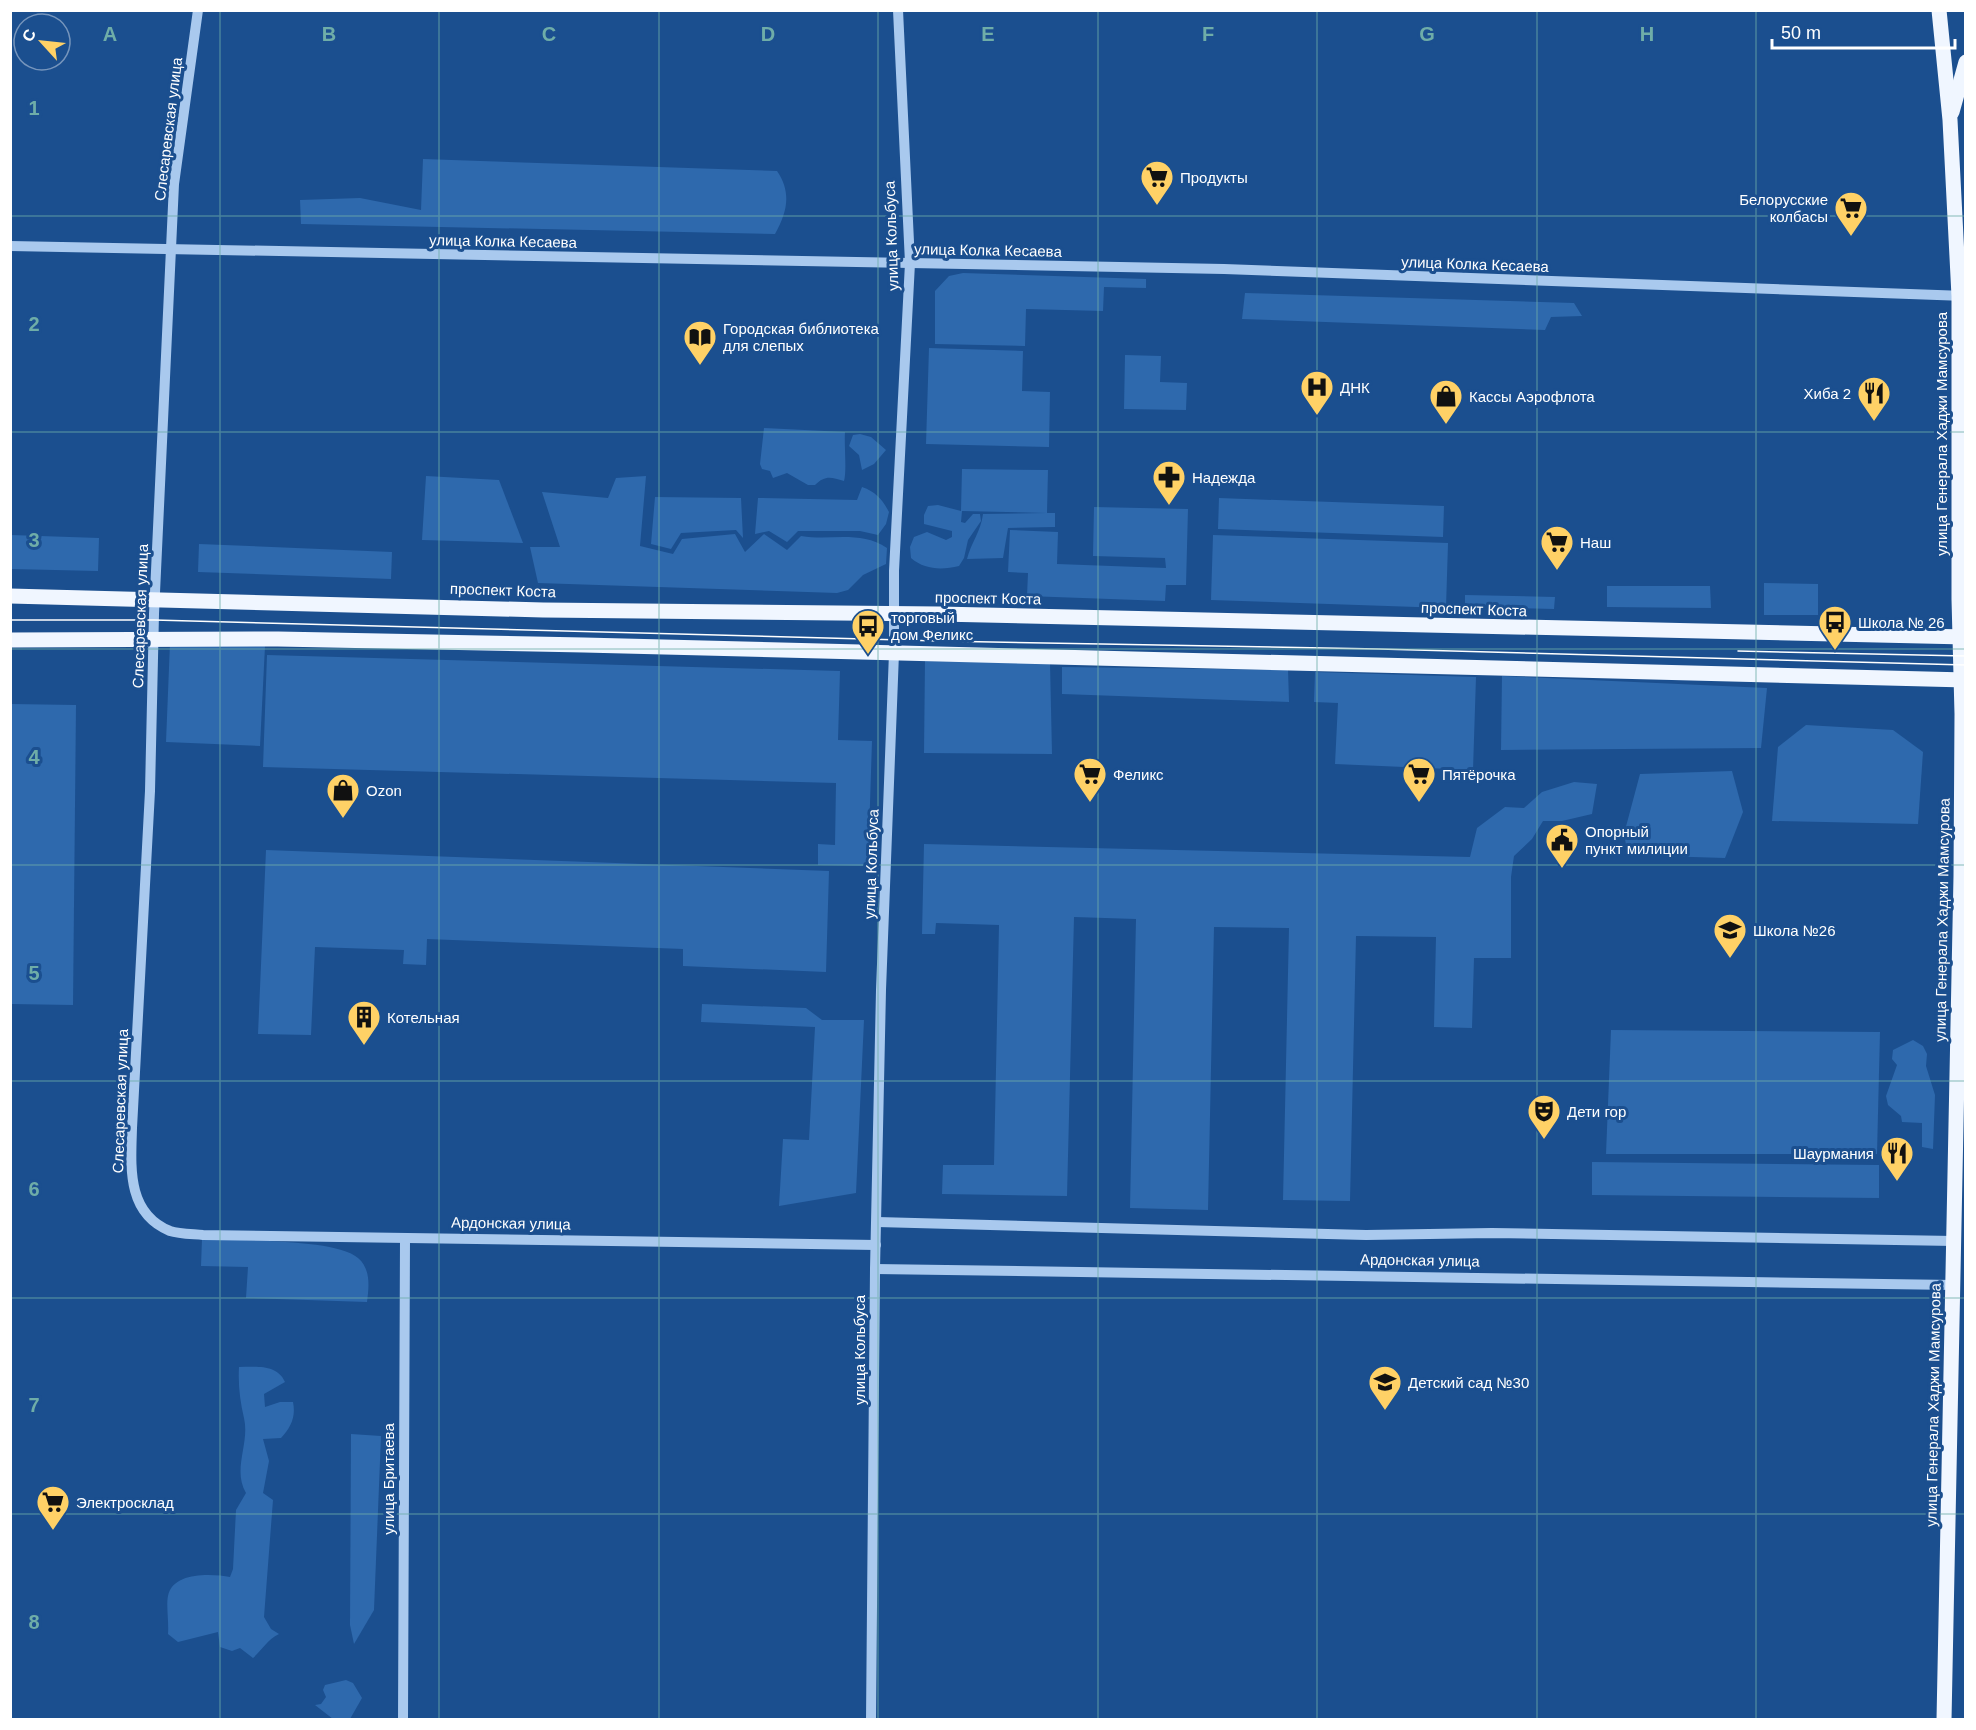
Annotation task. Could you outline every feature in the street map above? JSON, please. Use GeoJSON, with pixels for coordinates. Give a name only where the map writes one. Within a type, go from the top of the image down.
{"type":"FeatureCollection","features":[{"type":"Feature","properties":{"kind":"main road","name":"улица Генерала Хаджи Мамсурова"},"geometry":{"type":"LineString","coordinates":[[1939,10],[1950,120],[1962,296],[1964,680],[1960,1285],[1944,1719]]}},
{"type":"Feature","properties":{"kind":"main road","name":"улица Генерала Хаджи Мамсурова"},"geometry":{"type":"LineString","coordinates":[[1950,120],[1965,62]]}},
{"type":"Feature","properties":{"kind":"main road","name":"проспект Коста"},"geometry":{"type":"LineString","coordinates":[[10,596],[155,598],[543,610],[893,614],[1962,637]]}},
{"type":"Feature","properties":{"kind":"main road"},"geometry":{"type":"LineString","coordinates":[[10,640],[278,639],[1964,680]]}},
{"type":"Feature","properties":{"kind":"street","name":"Слесаревская улица"},"geometry":{"type":"LineString","coordinates":[[150,1218],[137,1200],[131,1177],[150,790],[153,641],[174,184],[198,10]]}},
{"type":"Feature","properties":{"kind":"street","name":"улица Кольбуса"},"geometry":{"type":"LineString","coordinates":[[871,1719],[875,1269],[881,990],[894,653],[893,614],[910,263],[898,10]]}},
{"type":"Feature","properties":{"kind":"street","name":"улица Колка Кесаева"},"geometry":{"type":"LineString","coordinates":[[10,246],[172,251],[1224,269],[1962,296]]}},
{"type":"Feature","properties":{"kind":"street","name":"Ардонская улица"},"geometry":{"type":"LineString","coordinates":[[150,1218],[171,1231],[203,1235],[876,1245]]}},
{"type":"Feature","properties":{"kind":"street","name":"Ардонская улица"},"geometry":{"type":"LineString","coordinates":[[877,1222],[1366,1235],[1492,1233],[1960,1241]]}},
{"type":"Feature","properties":{"kind":"street","name":"улица Бритаева"},"geometry":{"type":"LineString","coordinates":[[403,1719],[405,1239]]}},
{"type":"Feature","properties":{"kind":"street","name":"Ардонская улица"},"geometry":{"type":"LineString","coordinates":[[875,1269],[1960,1285]]}},
{"type":"Feature","properties":{"kind":"shaded area"},"geometry":{"type":"Polygon","coordinates":[[[423,159],[777,171],[785,187],[785,210],[775,234],[301,224],[300,200],[360,198],[421,210],[423,159]]]}},
{"type":"Feature","properties":{"kind":"shaded area"},"geometry":{"type":"Polygon","coordinates":[[[963,273],[1146,279],[1146,288],[1104,287],[1103,311],[1026,309],[1025,346],[935,344],[935,291],[949,276],[963,273]]]}},
{"type":"Feature","properties":{"kind":"shaded area"},"geometry":{"type":"Polygon","coordinates":[[[1245,293],[1574,303],[1582,316],[1551,317],[1545,330],[1242,319],[1245,293]]]}},
{"type":"Feature","properties":{"kind":"shaded area"},"geometry":{"type":"Polygon","coordinates":[[[929,348],[1023,351],[1022,391],[1050,392],[1049,447],[926,444],[929,348]]]}},
{"type":"Feature","properties":{"kind":"shaded area"},"geometry":{"type":"Polygon","coordinates":[[[1125,355],[1161,356],[1160,382],[1187,383],[1186,410],[1124,409],[1125,355]]]}},
{"type":"Feature","properties":{"kind":"shaded area"},"geometry":{"type":"Polygon","coordinates":[[[764,428],[845,432],[844,481],[828,478],[815,485],[808,485],[787,473],[773,478],[770,471],[762,469],[760,464],[764,428]]]}},
{"type":"Feature","properties":{"kind":"shaded area"},"geometry":{"type":"Polygon","coordinates":[[[853,435],[871,437],[886,450],[874,464],[862,470],[859,455],[849,446],[853,435]]]}},
{"type":"Feature","properties":{"kind":"shaded area"},"geometry":{"type":"Polygon","coordinates":[[[962,469],[1048,470],[1047,513],[962,511],[961,522],[965,523],[973,514],[980,514],[981,521],[968,540],[964,558],[959,566],[940,568],[922,565],[911,558],[910,547],[914,537],[927,532],[946,540],[952,537],[952,531],[924,524],[924,515],[928,506],[938,505],[961,511],[962,469]]]}},
{"type":"Feature","properties":{"kind":"shaded area"},"geometry":{"type":"Polygon","coordinates":[[[426,476],[499,480],[523,543],[422,540],[426,476]]]}},
{"type":"Feature","properties":{"kind":"shaded area"},"geometry":{"type":"Polygon","coordinates":[[[646,476],[640,546],[673,554],[682,539],[735,534],[745,552],[764,534],[787,550],[801,536],[856,538],[866,539],[887,548],[886,564],[863,575],[848,590],[837,593],[538,583],[530,547],[560,547],[542,492],[608,498],[616,478],[646,476]]]}},
{"type":"Feature","properties":{"kind":"shaded area"},"geometry":{"type":"Polygon","coordinates":[[[862,487],[878,497],[889,512],[886,524],[878,535],[860,531],[798,531],[787,542],[769,531],[755,534],[758,498],[857,500],[862,487]]]}},
{"type":"Feature","properties":{"kind":"shaded area"},"geometry":{"type":"Polygon","coordinates":[[[655,497],[741,498],[743,538],[736,530],[681,533],[671,549],[651,544],[655,497]]]}},
{"type":"Feature","properties":{"kind":"shaded area"},"geometry":{"type":"Polygon","coordinates":[[[1219,498],[1444,506],[1443,537],[1218,529],[1219,498]]]}},
{"type":"Feature","properties":{"kind":"shaded area"},"geometry":{"type":"Polygon","coordinates":[[[1094,507],[1188,509],[1186,585],[1166,585],[1165,601],[1027,596],[1028,573],[1008,572],[1010,530],[1058,532],[1057,564],[1166,568],[1165,558],[1093,556],[1094,507]]]}},
{"type":"Feature","properties":{"kind":"shaded area"},"geometry":{"type":"Polygon","coordinates":[[[1055,513],[1055,527],[1008,528],[1003,558],[967,559],[983,514],[1055,513]]]}},
{"type":"Feature","properties":{"kind":"shaded area"},"geometry":{"type":"Polygon","coordinates":[[[11,535],[99,538],[98,571],[11,569],[11,535]]]}},
{"type":"Feature","properties":{"kind":"shaded area"},"geometry":{"type":"Polygon","coordinates":[[[1213,535],[1448,543],[1446,608],[1211,600],[1213,535]]]}},
{"type":"Feature","properties":{"kind":"shaded area"},"geometry":{"type":"Polygon","coordinates":[[[199,544],[392,552],[391,579],[198,572],[199,544]]]}},
{"type":"Feature","properties":{"kind":"shaded area"},"geometry":{"type":"Polygon","coordinates":[[[1764,583],[1818,584],[1818,615],[1764,615],[1764,583]]]}},
{"type":"Feature","properties":{"kind":"shaded area"},"geometry":{"type":"Polygon","coordinates":[[[1607,586],[1710,586],[1711,608],[1607,607],[1607,586]]]}},
{"type":"Feature","properties":{"kind":"shaded area"},"geometry":{"type":"Polygon","coordinates":[[[1465,595],[1555,597],[1554,609],[1465,607],[1465,595]]]}},
{"type":"Feature","properties":{"kind":"shaded area"},"geometry":{"type":"Polygon","coordinates":[[[170,643],[265,646],[260,746],[166,742],[170,643]]]}},
{"type":"Feature","properties":{"kind":"shaded area"},"geometry":{"type":"Polygon","coordinates":[[[267,655],[840,671],[838,740],[872,741],[868,866],[818,865],[818,844],[835,845],[836,783],[263,767],[267,655]]]}},
{"type":"Feature","properties":{"kind":"shaded area"},"geometry":{"type":"Polygon","coordinates":[[[925,661],[1050,663],[1052,754],[924,753],[925,661]]]}},
{"type":"Feature","properties":{"kind":"shaded area"},"geometry":{"type":"Polygon","coordinates":[[[1062,667],[1288,670],[1289,702],[1062,694],[1062,667]]]}},
{"type":"Feature","properties":{"kind":"shaded area"},"geometry":{"type":"Polygon","coordinates":[[[1315,672],[1476,677],[1473,770],[1335,764],[1338,703],[1314,702],[1315,672]]]}},
{"type":"Feature","properties":{"kind":"shaded area"},"geometry":{"type":"Polygon","coordinates":[[[1502,676],[1767,688],[1761,748],[1501,750],[1502,676]]]}},
{"type":"Feature","properties":{"kind":"shaded area"},"geometry":{"type":"Polygon","coordinates":[[[11,704],[76,705],[73,1005],[11,1004],[11,704]]]}},
{"type":"Feature","properties":{"kind":"shaded area"},"geometry":{"type":"Polygon","coordinates":[[[1806,725],[1893,730],[1923,752],[1918,824],[1772,821],[1778,747],[1806,725]]]}},
{"type":"Feature","properties":{"kind":"shaded area"},"geometry":{"type":"Polygon","coordinates":[[[1732,771],[1743,812],[1725,858],[1628,855],[1624,834],[1640,774],[1732,771]]]}},
{"type":"Feature","properties":{"kind":"shaded area"},"geometry":{"type":"Polygon","coordinates":[[[1574,782],[1597,784],[1592,814],[1562,821],[1543,821],[1532,839],[1514,856],[1511,877],[1511,958],[1474,958],[1472,1028],[1434,1027],[1436,937],[1356,936],[1350,1201],[1283,1200],[1289,928],[1214,927],[1208,1210],[1130,1208],[1136,919],[1074,917],[1067,1196],[942,1194],[943,1165],[994,1165],[999,925],[936,923],[935,934],[922,934],[924,844],[1470,857],[1477,828],[1505,807],[1524,808],[1542,792],[1574,782]]]}},
{"type":"Feature","properties":{"kind":"shaded area"},"geometry":{"type":"Polygon","coordinates":[[[266,850],[829,871],[826,972],[683,966],[683,949],[427,939],[426,965],[403,964],[404,950],[315,947],[311,1035],[258,1034],[266,850]]]}},
{"type":"Feature","properties":{"kind":"shaded area"},"geometry":{"type":"Polygon","coordinates":[[[702,1004],[806,1008],[822,1020],[864,1020],[856,1193],[779,1206],[783,1139],[809,1140],[815,1027],[701,1022],[702,1004]]]}},
{"type":"Feature","properties":{"kind":"shaded area"},"geometry":{"type":"Polygon","coordinates":[[[1611,1030],[1880,1032],[1877,1154],[1606,1154],[1611,1030]]]}},
{"type":"Feature","properties":{"kind":"shaded area"},"geometry":{"type":"Polygon","coordinates":[[[1913,1040],[1923,1046],[1927,1054],[1926,1066],[1935,1095],[1933,1149],[1922,1147],[1922,1123],[1902,1122],[1901,1116],[1888,1105],[1886,1096],[1897,1065],[1892,1059],[1893,1050],[1913,1040]]]}},
{"type":"Feature","properties":{"kind":"shaded area"},"geometry":{"type":"Polygon","coordinates":[[[1592,1162],[1879,1165],[1879,1198],[1592,1195],[1592,1162]]]}},
{"type":"Feature","properties":{"kind":"shaded area"},"geometry":{"type":"Polygon","coordinates":[[[202,1239],[308,1244],[346,1252],[358,1258],[365,1267],[368,1284],[367,1302],[246,1298],[248,1267],[201,1266],[202,1239]]]}},
{"type":"Feature","properties":{"kind":"shaded area"},"geometry":{"type":"Polygon","coordinates":[[[239,1367],[259,1367],[277,1372],[285,1382],[264,1394],[265,1407],[280,1402],[293,1402],[294,1407],[292,1422],[281,1438],[263,1439],[269,1461],[263,1493],[273,1500],[264,1617],[271,1629],[279,1634],[253,1658],[240,1648],[232,1651],[220,1647],[218,1632],[178,1642],[168,1634],[167,1600],[171,1588],[177,1582],[185,1578],[204,1575],[230,1577],[233,1569],[236,1510],[246,1493],[241,1475],[245,1428],[239,1367]]]}},
{"type":"Feature","properties":{"kind":"shaded area"},"geometry":{"type":"Polygon","coordinates":[[[351,1434],[381,1436],[374,1610],[354,1644],[350,1625],[351,1434]]]}},
{"type":"Feature","properties":{"kind":"shaded area"},"geometry":{"type":"Polygon","coordinates":[[[346,1680],[353,1683],[362,1698],[350,1719],[333,1719],[315,1705],[321,1704],[326,1697],[323,1690],[325,1685],[346,1680]]]}},
{"type":"Feature","properties":{"kind":"tram line"},"geometry":{"type":"LineString","coordinates":[[10,620],[154,620],[1966,665]]}},
{"type":"Feature","properties":{"kind":"tram line"},"geometry":{"type":"LineString","coordinates":[[1738,651],[1966,656]]}},
{"type":"Feature","properties":{"kind":"place","name":"Продукты"},"geometry":{"type":"Point","coordinates":[1157,206]}},
{"type":"Feature","properties":{"kind":"place","name":"Белорусские колбасы"},"geometry":{"type":"Point","coordinates":[1851,237]}},
{"type":"Feature","properties":{"kind":"place","name":"Городская библиотека для слепых"},"geometry":{"type":"Point","coordinates":[700,366]}},
{"type":"Feature","properties":{"kind":"place","name":"ДНК"},"geometry":{"type":"Point","coordinates":[1317,416]}},
{"type":"Feature","properties":{"kind":"place","name":"Хиба 2"},"geometry":{"type":"Point","coordinates":[1874,422]}},
{"type":"Feature","properties":{"kind":"place","name":"Кассы Аэрофлота"},"geometry":{"type":"Point","coordinates":[1446,425]}},
{"type":"Feature","properties":{"kind":"place","name":"Надежда"},"geometry":{"type":"Point","coordinates":[1169,506]}},
{"type":"Feature","properties":{"kind":"place","name":"Наш"},"geometry":{"type":"Point","coordinates":[1557,571]}},
{"type":"Feature","properties":{"kind":"place","name":"Школа № 26"},"geometry":{"type":"Point","coordinates":[1835,651]}},
{"type":"Feature","properties":{"kind":"place","name":"торговый дом Феликс"},"geometry":{"type":"Point","coordinates":[868,655]}},
{"type":"Feature","properties":{"kind":"place","name":"Феликс"},"geometry":{"type":"Point","coordinates":[1090,803]}},
{"type":"Feature","properties":{"kind":"place","name":"Пятёрочка"},"geometry":{"type":"Point","coordinates":[1419,803]}},
{"type":"Feature","properties":{"kind":"place","name":"Ozon"},"geometry":{"type":"Point","coordinates":[343,819]}},
{"type":"Feature","properties":{"kind":"place","name":"Опорный пункт милиции"},"geometry":{"type":"Point","coordinates":[1562,869]}},
{"type":"Feature","properties":{"kind":"place","name":"Школа №26"},"geometry":{"type":"Point","coordinates":[1730,959]}},
{"type":"Feature","properties":{"kind":"place","name":"Котельная"},"geometry":{"type":"Point","coordinates":[364,1046]}},
{"type":"Feature","properties":{"kind":"place","name":"Дети гор"},"geometry":{"type":"Point","coordinates":[1544,1140]}},
{"type":"Feature","properties":{"kind":"place","name":"Шаурмания"},"geometry":{"type":"Point","coordinates":[1897,1182]}},
{"type":"Feature","properties":{"kind":"place","name":"Детский сад №30"},"geometry":{"type":"Point","coordinates":[1385,1411]}},
{"type":"Feature","properties":{"kind":"place","name":"Электросклад"},"geometry":{"type":"Point","coordinates":[53,1531]}}]}
